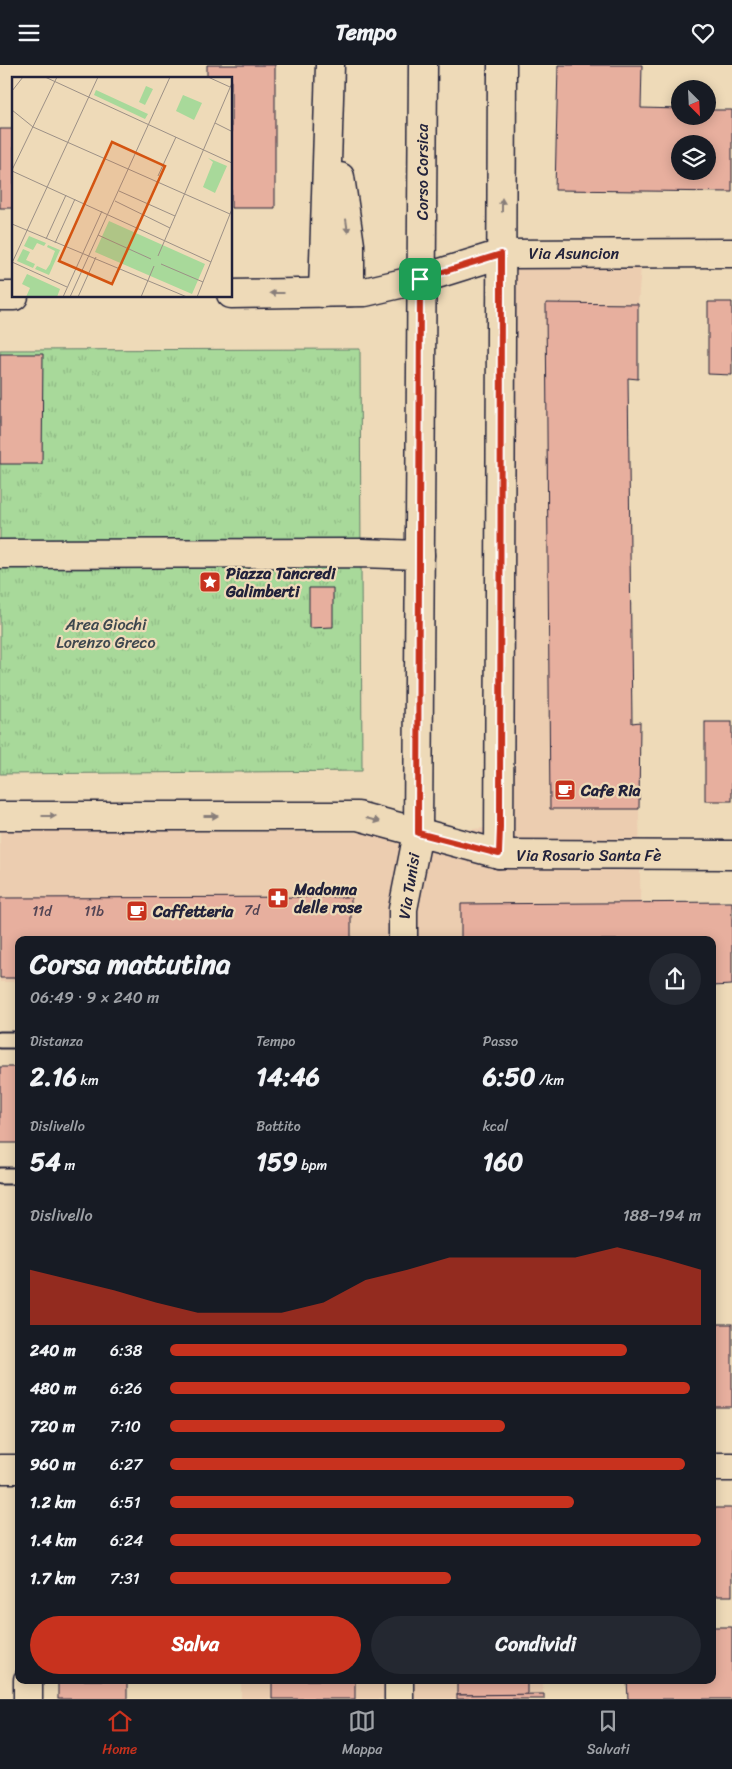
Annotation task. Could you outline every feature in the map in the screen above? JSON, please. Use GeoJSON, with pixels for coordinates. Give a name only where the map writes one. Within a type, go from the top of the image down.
{"type":"FeatureCollection","features":[{"type":"Feature","properties":{"kind":"street"},"geometry":{"type":"LineString","coordinates":[[232,294],[337,293],[350,245],[330,109],[330,65]]}},
{"type":"Feature","properties":{"kind":"street","name":"Corso Corsica"},"geometry":{"type":"LineString","coordinates":[[420,279],[423,65]]}},
{"type":"Feature","properties":{"kind":"street"},"geometry":{"type":"LineString","coordinates":[[499,854],[502,65]]}},
{"type":"Feature","properties":{"kind":"street","name":"Via Asuncion"},"geometry":{"type":"LineString","coordinates":[[337,293],[365,292],[420,279],[501,254],[732,253]]}},
{"type":"Feature","properties":{"kind":"street"},"geometry":{"type":"LineString","coordinates":[[0,816],[358,816],[418,833],[420,279]]}},
{"type":"Feature","properties":{"kind":"street"},"geometry":{"type":"LineString","coordinates":[[0,554],[361,553],[420,555]]}},
{"type":"Feature","properties":{"kind":"street","name":"Via Rosario Santa Fè"},"geometry":{"type":"LineString","coordinates":[[418,833],[499,854],[732,855]]}},
{"type":"Feature","properties":{"kind":"street","name":"Via Tunisi"},"geometry":{"type":"LineString","coordinates":[[403,936],[403,909],[418,833]]}},
{"type":"Feature","properties":{"kind":"street"},"geometry":{"type":"LineString","coordinates":[[716,1467],[732,1467]]}},
{"type":"Feature","properties":{"kind":"street"},"geometry":{"type":"LineString","coordinates":[[0,1469],[15,1469]]}},
{"type":"Feature","properties":{"kind":"street"},"geometry":{"type":"LineString","coordinates":[[28,1684],[28,1699]]}},
{"type":"Feature","properties":{"kind":"street"},"geometry":{"type":"LineString","coordinates":[[398,1699],[399,1684]]}},
{"type":"Feature","properties":{"kind":"lane"},"geometry":{"type":"LineString","coordinates":[[0,1040],[15,1040]]}},
{"type":"Feature","properties":{"kind":"lane"},"geometry":{"type":"LineString","coordinates":[[0,1176],[15,1176]]}},
{"type":"Feature","properties":{"kind":"shaded area"},"geometry":{"type":"Polygon","coordinates":[[[642,253],[638,304],[638,379],[628,379],[632,723],[640,722],[641,936],[15,936],[15,982],[0,982],[0,830],[418,833],[500,827],[501,254],[642,253]]]}},
{"type":"Feature","properties":{"kind":"shaded area"},"geometry":{"type":"Polygon","coordinates":[[[241,1684],[543,1684],[543,1699],[241,1699],[241,1684]]]}},
{"type":"Feature","properties":{"kind":"green space","name":"Piazza Tancredi Galimberti"},"geometry":{"type":"Polygon","coordinates":[[[360,349],[362,771],[0,774],[0,350],[360,349]]]}},
{"type":"Feature","properties":{"kind":"building"},"geometry":{"type":"Polygon","coordinates":[[[207,65],[275,65],[275,208],[232,208],[232,77],[207,77],[207,65]]]}},
{"type":"Feature","properties":{"kind":"building"},"geometry":{"type":"Polygon","coordinates":[[[558,65],[642,65],[641,108],[671,109],[671,125],[716,125],[716,110],[732,110],[732,192],[555,190],[558,65]]]}},
{"type":"Feature","properties":{"kind":"building"},"geometry":{"type":"Polygon","coordinates":[[[0,129],[12,129],[12,208],[0,208],[0,129]]]}},
{"type":"Feature","properties":{"kind":"building"},"geometry":{"type":"Polygon","coordinates":[[[708,302],[732,302],[732,375],[708,374],[708,302]]]}},
{"type":"Feature","properties":{"kind":"building"},"geometry":{"type":"Polygon","coordinates":[[[546,303],[638,304],[638,379],[628,378],[632,723],[640,722],[639,809],[550,809],[546,303]]]}},
{"type":"Feature","properties":{"kind":"building"},"geometry":{"type":"Polygon","coordinates":[[[0,354],[43,354],[42,464],[0,464],[0,354]]]}},
{"type":"Feature","properties":{"kind":"building"},"geometry":{"type":"Polygon","coordinates":[[[309,588],[333,588],[333,627],[309,628],[309,588]]]}},
{"type":"Feature","properties":{"kind":"building"},"geometry":{"type":"Polygon","coordinates":[[[705,722],[732,722],[732,801],[705,801],[705,722]]]}},
{"type":"Feature","properties":{"kind":"building"},"geometry":{"type":"Polygon","coordinates":[[[351,897],[351,936],[15,936],[15,978],[0,978],[0,898],[351,897]]]}},
{"type":"Feature","properties":{"kind":"building"},"geometry":{"type":"Polygon","coordinates":[[[732,902],[732,985],[716,986],[716,936],[461,936],[461,904],[732,902]]]}},
{"type":"Feature","properties":{"kind":"building"},"geometry":{"type":"Polygon","coordinates":[[[0,1067],[15,1067],[15,1143],[0,1143],[0,1067]]]}},
{"type":"Feature","properties":{"kind":"building"},"geometry":{"type":"Polygon","coordinates":[[[716,1324],[732,1324],[732,1407],[716,1407],[716,1324]]]}},
{"type":"Feature","properties":{"kind":"building"},"geometry":{"type":"Polygon","coordinates":[[[716,1508],[732,1508],[732,1596],[716,1596],[716,1508]]]}},
{"type":"Feature","properties":{"kind":"building"},"geometry":{"type":"Polygon","coordinates":[[[716,1627],[732,1627],[732,1699],[628,1699],[627,1684],[716,1684],[716,1627]]]}},
{"type":"Feature","properties":{"kind":"building"},"geometry":{"type":"Polygon","coordinates":[[[58,1684],[127,1684],[127,1699],[58,1699],[58,1684]]]}},
{"type":"Feature","properties":{"kind":"building"},"geometry":{"type":"Polygon","coordinates":[[[272,1684],[355,1684],[355,1699],[272,1699],[272,1684]]]}},
{"type":"Feature","properties":{"kind":"building"},"geometry":{"type":"Polygon","coordinates":[[[457,1684],[527,1684],[527,1695],[457,1695],[457,1684]]]}},
{"type":"Feature","properties":{"kind":"building"},"geometry":{"type":"Polygon","coordinates":[[[544,1694],[544,1699],[457,1699],[457,1695],[544,1694]]]}},
{"type":"Feature","properties":{"kind":"place","name":"Piazza Tancredi Galimberti"},"geometry":{"type":"Point","coordinates":[210,582]}},
{"type":"Feature","properties":{"kind":"place","name":"Cafe Ria"},"geometry":{"type":"Point","coordinates":[565,790]}},
{"type":"Feature","properties":{"kind":"place","name":"Madonna delle rose"},"geometry":{"type":"Point","coordinates":[278,898]}},
{"type":"Feature","properties":{"kind":"place","name":"Caffetteria"},"geometry":{"type":"Point","coordinates":[137,911]}},
{"type":"Feature","properties":{"kind":"route"},"geometry":{"type":"LineString","coordinates":[[501,254],[499,854],[418,833],[420,279],[501,254]]}},
{"type":"Feature","properties":{"kind":"park label","name":"Area Giochi Lorenzo Greco"},"geometry":{"type":"Point","coordinates":[106,633]}}]}
